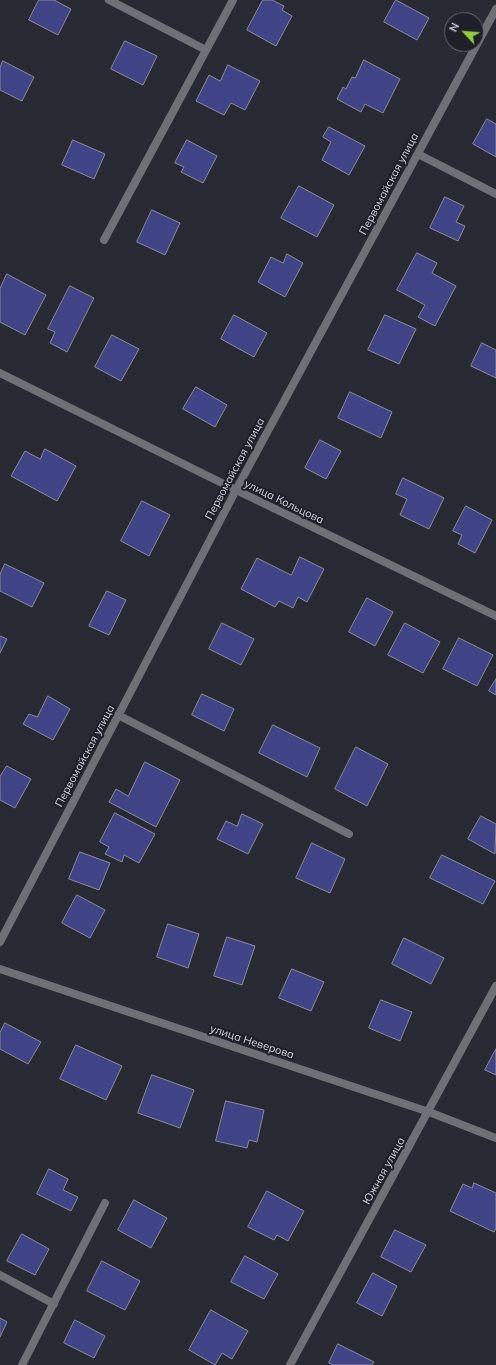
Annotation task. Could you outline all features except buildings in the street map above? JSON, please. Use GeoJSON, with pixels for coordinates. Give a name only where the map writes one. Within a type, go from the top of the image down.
{"type":"FeatureCollection","features":[{"type":"Feature","properties":{"kind":"street"},"geometry":{"type":"LineString","coordinates":[[109,0],[206,50]]}},
{"type":"Feature","properties":{"kind":"street"},"geometry":{"type":"LineString","coordinates":[[104,240],[233,0]]}},
{"type":"Feature","properties":{"kind":"street","name":"Первомайская улица"},"geometry":{"type":"LineString","coordinates":[[0,942],[236,490],[496,9]]}},
{"type":"Feature","properties":{"kind":"street"},"geometry":{"type":"LineString","coordinates":[[418,154],[496,194]]}},
{"type":"Feature","properties":{"kind":"street","name":"улица Кольцова"},"geometry":{"type":"LineString","coordinates":[[0,373],[236,490],[496,616]]}},
{"type":"Feature","properties":{"kind":"street"},"geometry":{"type":"LineString","coordinates":[[118,716],[349,834]]}},
{"type":"Feature","properties":{"kind":"street","name":"улица Неверова"},"geometry":{"type":"LineString","coordinates":[[0,970],[429,1112],[496,1138]]}},
{"type":"Feature","properties":{"kind":"street","name":"Южная улица"},"geometry":{"type":"LineString","coordinates":[[290,1365],[429,1112],[496,986]]}},
{"type":"Feature","properties":{"kind":"street"},"geometry":{"type":"LineString","coordinates":[[22,1365],[105,1203]]}},
{"type":"Feature","properties":{"kind":"street"},"geometry":{"type":"LineString","coordinates":[[0,1274],[54,1304]]}}]}
